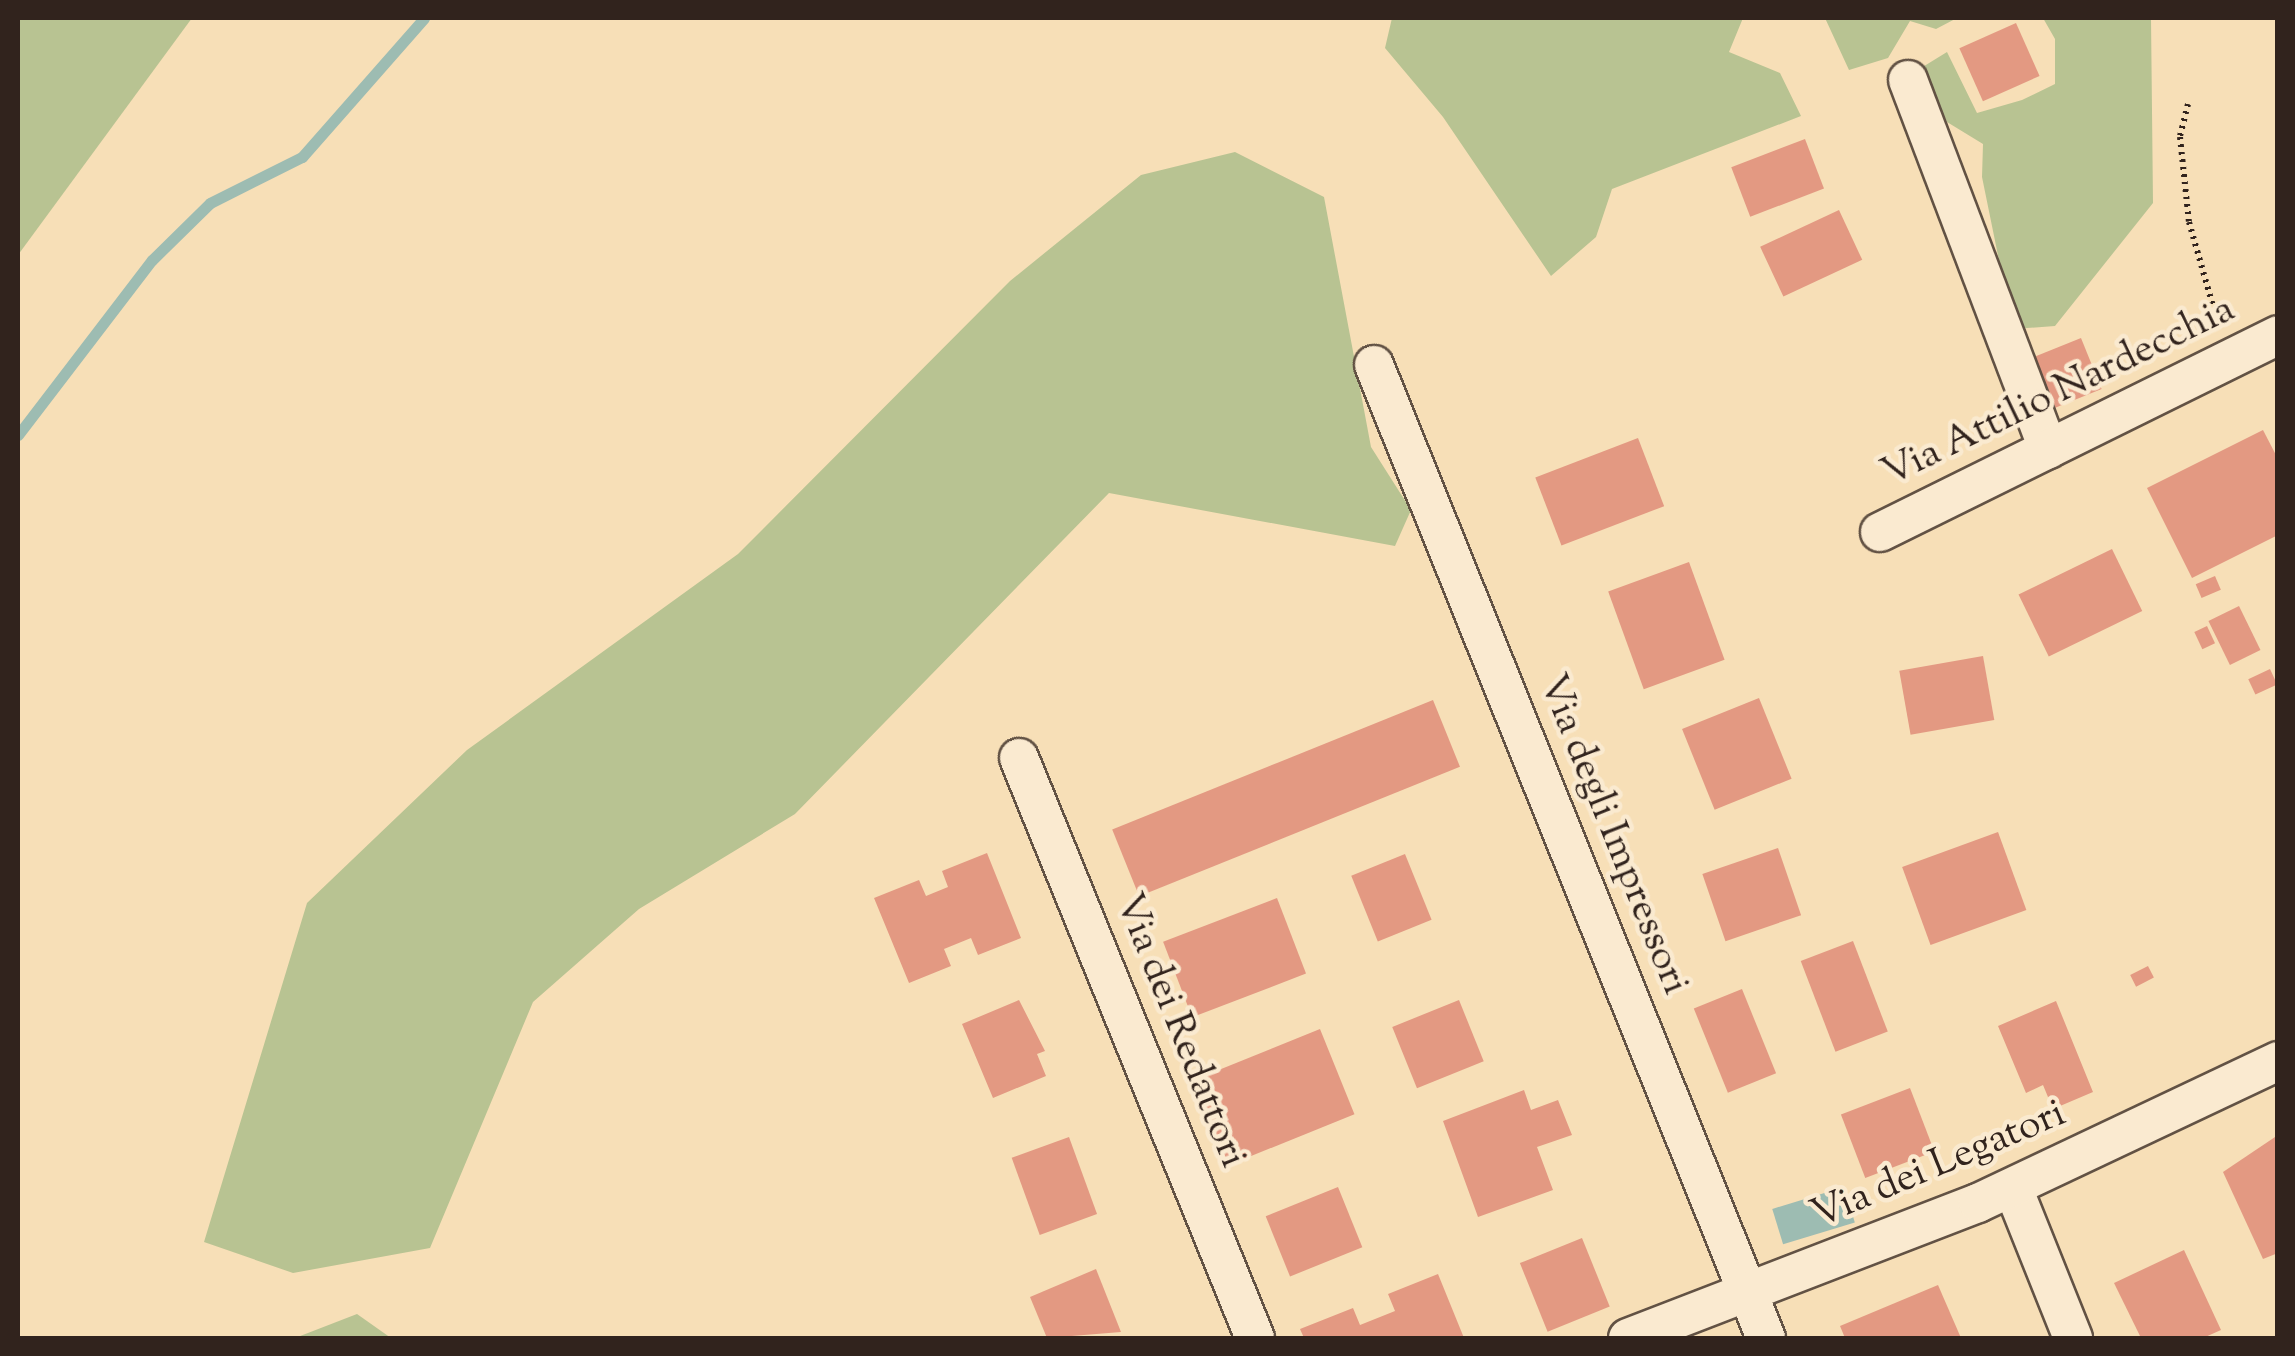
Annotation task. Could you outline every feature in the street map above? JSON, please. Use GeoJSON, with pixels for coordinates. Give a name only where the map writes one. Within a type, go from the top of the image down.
{"type":"FeatureCollection","features":[{"type":"Feature","properties":{"kind":"street"},"geometry":{"type":"LineString","coordinates":[[1908,80],[2048,449]]}},
{"type":"Feature","properties":{"kind":"street","name":"Via Attilio Nardecchia"},"geometry":{"type":"LineString","coordinates":[[1880,532],[2278,335]]}},
{"type":"Feature","properties":{"kind":"street","name":"Via degli Impressori"},"geometry":{"type":"LineString","coordinates":[[1374,365],[1766,1338]]}},
{"type":"Feature","properties":{"kind":"street","name":"Via dei Redattori"},"geometry":{"type":"LineString","coordinates":[[1020,758],[1256,1338]]}},
{"type":"Feature","properties":{"kind":"street","name":"Via dei Legatori"},"geometry":{"type":"LineString","coordinates":[[1628,1338],[2013,1188],[2278,1061]]}},
{"type":"Feature","properties":{"kind":"street"},"geometry":{"type":"LineString","coordinates":[[2013,1188],[2073,1338]]}},
{"type":"Feature","properties":{"kind":"path"},"geometry":{"type":"LineString","coordinates":[[2188,104],[2180,137],[2189,222],[2232,358]]}},
{"type":"Feature","properties":{"kind":"green space"},"geometry":{"type":"Polygon","coordinates":[[[18,18],[192,18],[18,255],[18,18]]]}},
{"type":"Feature","properties":{"kind":"green space"},"geometry":{"type":"Polygon","coordinates":[[[1392,18],[1743,18],[1729,52],[1780,73],[1801,116],[1612,189],[1596,237],[1551,276],[1443,117],[1385,48],[1392,18]]]}},
{"type":"Feature","properties":{"kind":"green space"},"geometry":{"type":"Polygon","coordinates":[[[1825,18],[1957,18],[1936,29],[1910,21],[1888,58],[1849,70],[1825,18]]]}},
{"type":"Feature","properties":{"kind":"green space"},"geometry":{"type":"Polygon","coordinates":[[[2043,18],[2151,18],[2153,203],[2055,326],[2013,329],[1982,177],[1983,144],[1947,122],[1921,68],[1947,52],[1977,113],[2022,100],[2055,84],[2055,39],[2043,18]]]}},
{"type":"Feature","properties":{"kind":"green space"},"geometry":{"type":"Polygon","coordinates":[[[1235,152],[1324,197],[1371,447],[1411,510],[1395,546],[1109,493],[795,814],[639,909],[533,1002],[430,1248],[293,1273],[204,1242],[307,903],[467,750],[738,554],[1010,281],[1141,175],[1235,152]]]}},
{"type":"Feature","properties":{"kind":"green space"},"geometry":{"type":"Polygon","coordinates":[[[357,1314],[391,1338],[295,1338],[357,1314]]]}},
{"type":"Feature","properties":{"kind":"water"},"geometry":{"type":"Polygon","coordinates":[[[1844,1187],[1855,1222],[1783,1244],[1772,1209],[1844,1187]]]}},
{"type":"Feature","properties":{"kind":"building"},"geometry":{"type":"Polygon","coordinates":[[[2016,23],[2040,76],[1983,101],[1959,48],[2016,23]]]}},
{"type":"Feature","properties":{"kind":"building"},"geometry":{"type":"Polygon","coordinates":[[[1805,139],[1824,188],[1750,217],[1731,167],[1805,139]]]}},
{"type":"Feature","properties":{"kind":"building"},"geometry":{"type":"Polygon","coordinates":[[[1839,210],[1862,260],[1783,297],[1760,247],[1839,210]]]}},
{"type":"Feature","properties":{"kind":"building"},"geometry":{"type":"Polygon","coordinates":[[[2081,338],[2102,389],[2050,410],[2029,359],[2081,338]]]}},
{"type":"Feature","properties":{"kind":"building"},"geometry":{"type":"Polygon","coordinates":[[[2263,430],[2278,459],[2278,535],[2192,578],[2147,488],[2263,430]]]}},
{"type":"Feature","properties":{"kind":"building"},"geometry":{"type":"Polygon","coordinates":[[[1638,438],[1664,506],[1561,546],[1535,477],[1638,438]]]}},
{"type":"Feature","properties":{"kind":"building"},"geometry":{"type":"Polygon","coordinates":[[[2112,549],[2142,611],[2049,657],[2019,595],[2112,549]]]}},
{"type":"Feature","properties":{"kind":"building"},"geometry":{"type":"Polygon","coordinates":[[[1689,562],[1725,660],[1644,689],[1608,591],[1689,562]]]}},
{"type":"Feature","properties":{"kind":"building"},"geometry":{"type":"Polygon","coordinates":[[[2215,576],[2221,590],[2202,598],[2196,584],[2215,576]]]}},
{"type":"Feature","properties":{"kind":"building"},"geometry":{"type":"Polygon","coordinates":[[[2239,606],[2260,650],[2230,665],[2208,621],[2239,606]]]}},
{"type":"Feature","properties":{"kind":"building"},"geometry":{"type":"Polygon","coordinates":[[[2207,626],[2215,643],[2202,649],[2194,632],[2207,626]]]}},
{"type":"Feature","properties":{"kind":"building"},"geometry":{"type":"Polygon","coordinates":[[[1983,656],[1994,720],[1911,735],[1899,671],[1983,656]]]}},
{"type":"Feature","properties":{"kind":"building"},"geometry":{"type":"Polygon","coordinates":[[[2270,669],[2277,684],[2255,695],[2248,679],[2270,669]]]}},
{"type":"Feature","properties":{"kind":"building"},"geometry":{"type":"Polygon","coordinates":[[[1759,698],[1792,779],[1715,810],[1682,729],[1759,698]]]}},
{"type":"Feature","properties":{"kind":"building"},"geometry":{"type":"Polygon","coordinates":[[[1433,700],[1460,767],[1139,896],[1112,830],[1433,700]]]}},
{"type":"Feature","properties":{"kind":"building"},"geometry":{"type":"Polygon","coordinates":[[[1998,832],[2026,910],[1931,945],[1902,867],[1998,832]]]}},
{"type":"Feature","properties":{"kind":"building"},"geometry":{"type":"Polygon","coordinates":[[[1778,848],[1801,915],[1725,941],[1702,874],[1778,848]]]}},
{"type":"Feature","properties":{"kind":"building"},"geometry":{"type":"Polygon","coordinates":[[[987,853],[1021,938],[978,955],[971,938],[944,949],[951,966],[909,983],[874,898],[919,880],[926,896],[948,887],[942,871],[987,853]]]}},
{"type":"Feature","properties":{"kind":"building"},"geometry":{"type":"Polygon","coordinates":[[[1405,854],[1432,920],[1378,942],[1351,876],[1405,854]]]}},
{"type":"Feature","properties":{"kind":"building"},"geometry":{"type":"Polygon","coordinates":[[[1277,898],[1306,974],[1192,1017],[1163,942],[1277,898]]]}},
{"type":"Feature","properties":{"kind":"building"},"geometry":{"type":"Polygon","coordinates":[[[1853,941],[1888,1032],[1835,1052],[1801,961],[1853,941]]]}},
{"type":"Feature","properties":{"kind":"building"},"geometry":{"type":"Polygon","coordinates":[[[2148,966],[2154,978],[2136,987],[2130,975],[2148,966]]]}},
{"type":"Feature","properties":{"kind":"building"},"geometry":{"type":"Polygon","coordinates":[[[1742,989],[1776,1073],[1728,1093],[1694,1008],[1742,989]]]}},
{"type":"Feature","properties":{"kind":"building"},"geometry":{"type":"Polygon","coordinates":[[[1019,1000],[1045,1051],[1037,1054],[1046,1076],[993,1098],[962,1024],[1019,1000]]]}},
{"type":"Feature","properties":{"kind":"building"},"geometry":{"type":"Polygon","coordinates":[[[1459,1000],[1484,1061],[1417,1088],[1392,1027],[1459,1000]]]}},
{"type":"Feature","properties":{"kind":"building"},"geometry":{"type":"Polygon","coordinates":[[[2056,1001],[2093,1092],[2053,1109],[2043,1085],[2026,1093],[1998,1026],[2056,1001]]]}},
{"type":"Feature","properties":{"kind":"building"},"geometry":{"type":"Polygon","coordinates":[[[1320,1029],[1354,1114],[1228,1165],[1194,1080],[1320,1029]]]}},
{"type":"Feature","properties":{"kind":"building"},"geometry":{"type":"Polygon","coordinates":[[[1910,1088],[1934,1151],[1865,1178],[1841,1115],[1910,1088]]]}},
{"type":"Feature","properties":{"kind":"building"},"geometry":{"type":"Polygon","coordinates":[[[1524,1090],[1531,1110],[1558,1100],[1572,1135],[1537,1147],[1553,1190],[1478,1217],[1443,1121],[1524,1090]]]}},
{"type":"Feature","properties":{"kind":"building"},"geometry":{"type":"Polygon","coordinates":[[[2278,1135],[2278,1253],[2263,1259],[2223,1172],[2278,1135]]]}},
{"type":"Feature","properties":{"kind":"building"},"geometry":{"type":"Polygon","coordinates":[[[1069,1137],[1097,1214],[1040,1235],[1012,1158],[1069,1137]]]}},
{"type":"Feature","properties":{"kind":"building"},"geometry":{"type":"Polygon","coordinates":[[[1338,1187],[1362,1247],[1290,1276],[1266,1216],[1338,1187]]]}},
{"type":"Feature","properties":{"kind":"building"},"geometry":{"type":"Polygon","coordinates":[[[1582,1238],[1610,1307],[1548,1332],[1520,1263],[1582,1238]]]}},
{"type":"Feature","properties":{"kind":"building"},"geometry":{"type":"Polygon","coordinates":[[[2184,1250],[2221,1330],[2203,1338],[2141,1338],[2114,1283],[2184,1250]]]}},
{"type":"Feature","properties":{"kind":"building"},"geometry":{"type":"Polygon","coordinates":[[[1096,1269],[1121,1332],[1047,1338],[1030,1297],[1096,1269]]]}},
{"type":"Feature","properties":{"kind":"building"},"geometry":{"type":"Polygon","coordinates":[[[1438,1274],[1464,1338],[1304,1338],[1300,1329],[1353,1308],[1360,1325],[1395,1311],[1388,1294],[1438,1274]]]}},
{"type":"Feature","properties":{"kind":"building"},"geometry":{"type":"Polygon","coordinates":[[[1938,1285],[1961,1338],[1845,1338],[1840,1326],[1938,1285]]]}},
{"type":"Feature","properties":{"kind":"waterway"},"geometry":{"type":"LineString","coordinates":[[18,435],[152,260],[210,203],[302,157],[424,18]]}}]}
